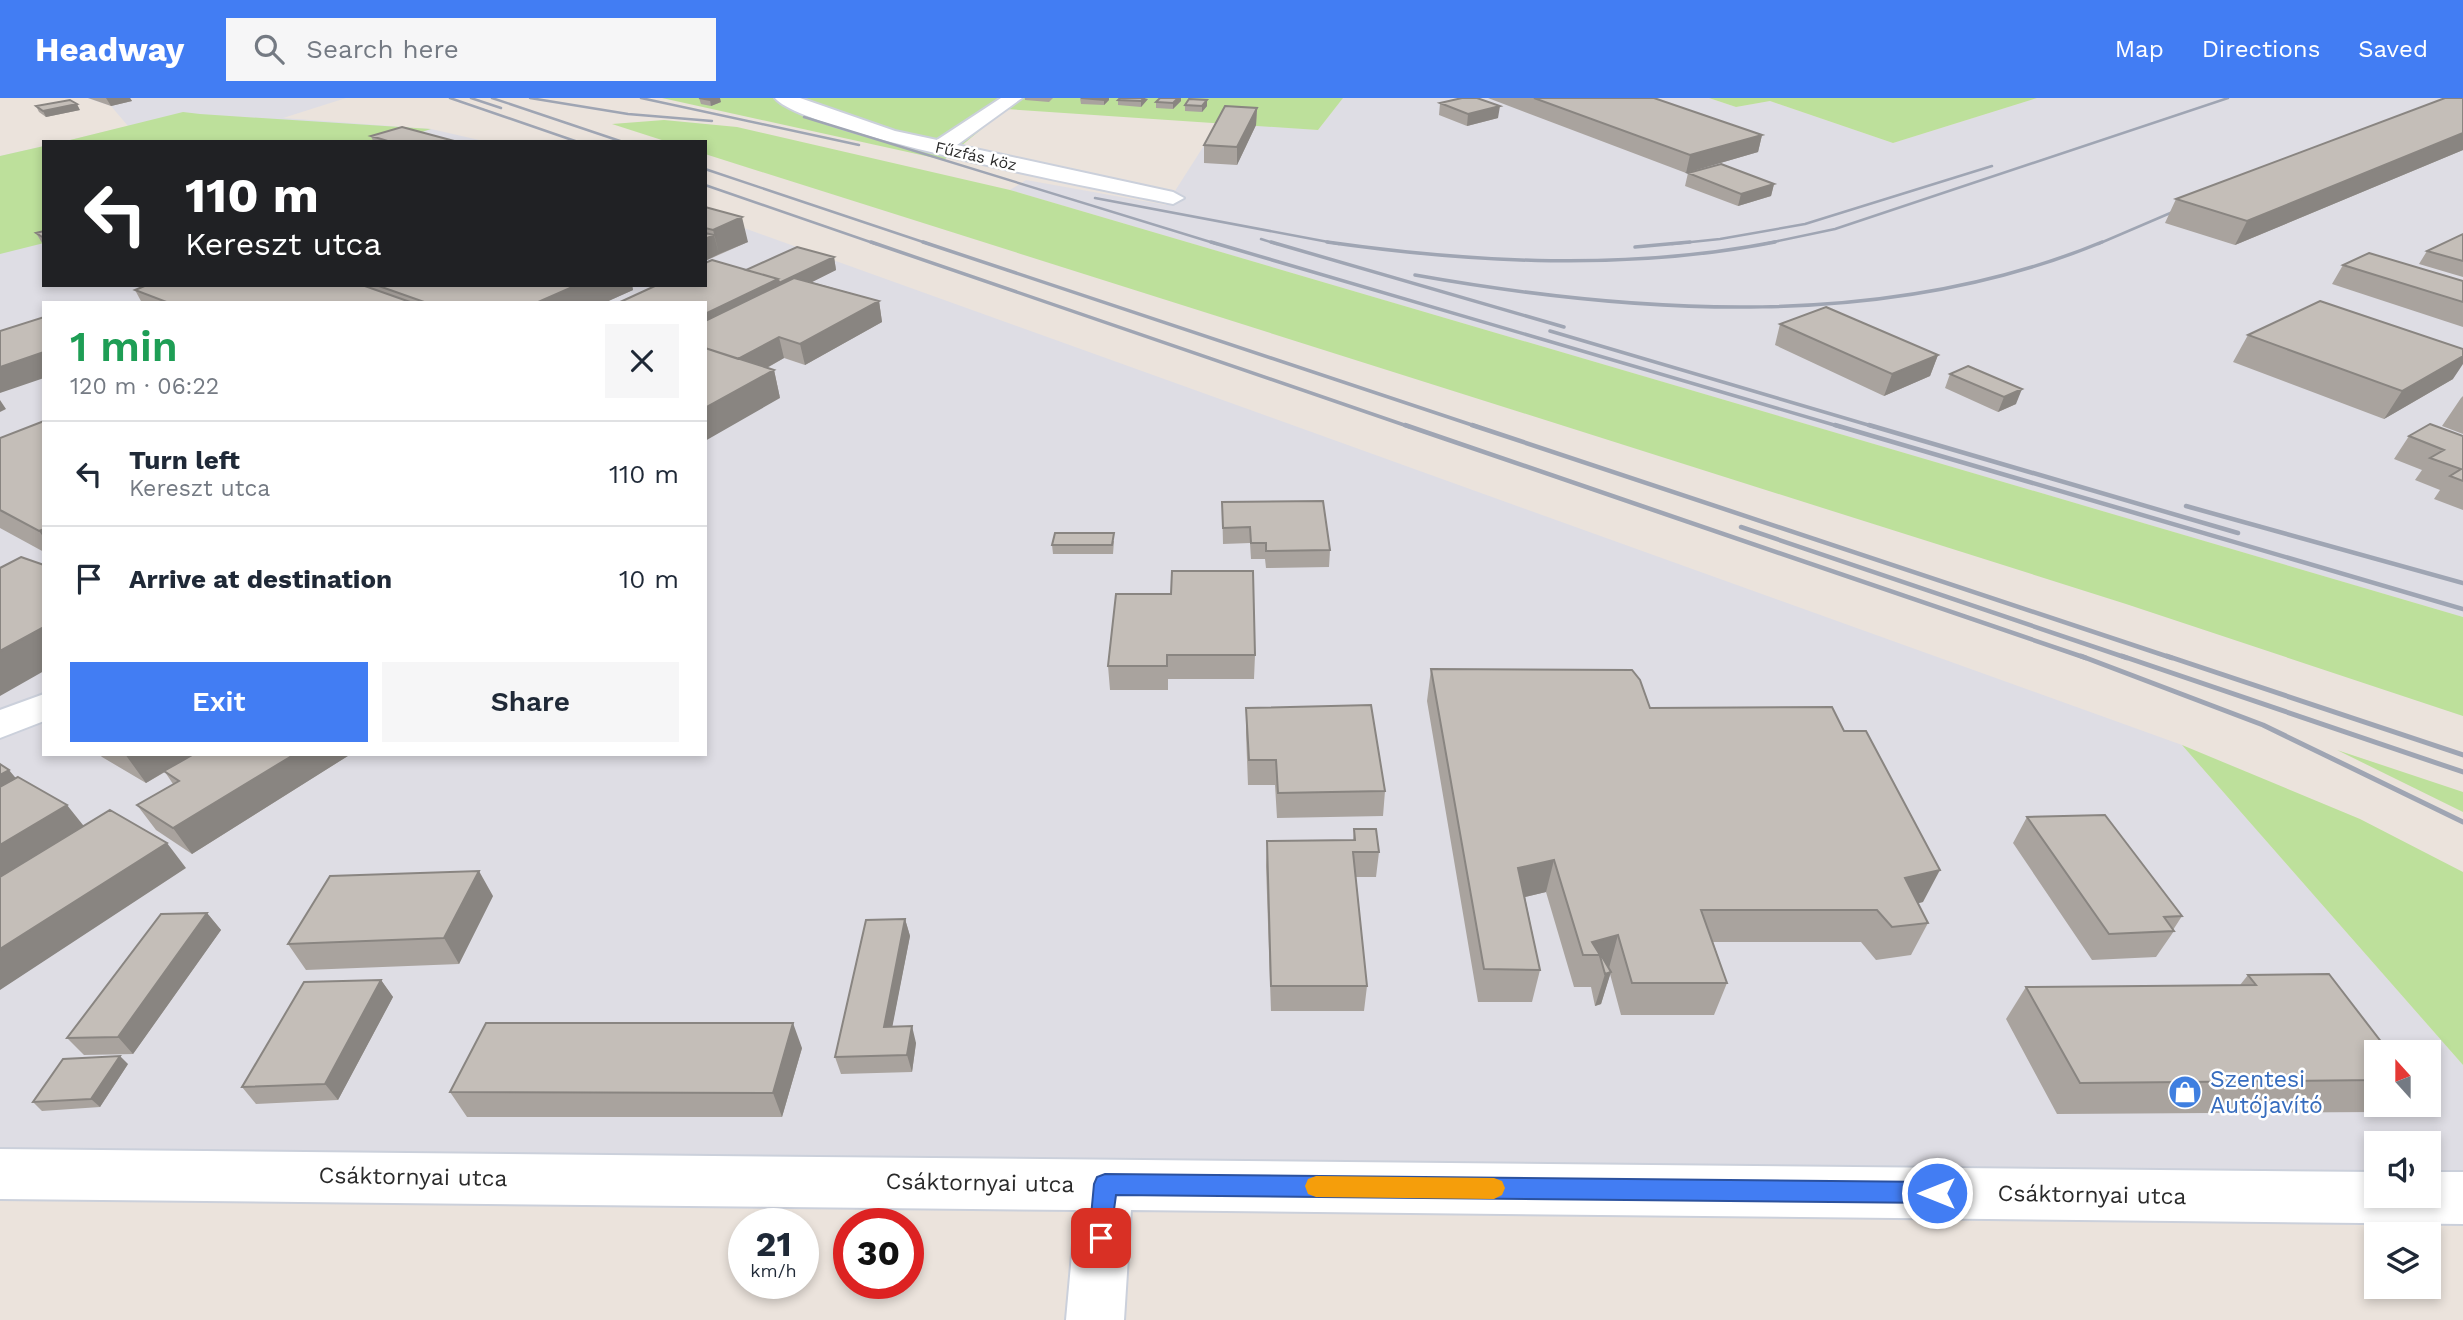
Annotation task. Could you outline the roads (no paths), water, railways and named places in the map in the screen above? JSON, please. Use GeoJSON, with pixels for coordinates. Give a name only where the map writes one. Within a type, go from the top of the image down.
{"type":"FeatureCollection","features":[{"type":"Feature","properties":{"kind":"street","name":"Fűzfás köz"},"geometry":{"type":"LineString","coordinates":[[784,98],[851,125],[939,148],[1173,198]]}},
{"type":"Feature","properties":{"kind":"street"},"geometry":{"type":"LineString","coordinates":[[939,148],[1013,98]]}},
{"type":"Feature","properties":{"kind":"street"},"geometry":{"type":"LineString","coordinates":[[0,725],[42,707]]}},
{"type":"Feature","properties":{"kind":"street","name":"Csáktornyai utca"},"geometry":{"type":"LineString","coordinates":[[0,1174],[2463,1198]]}},
{"type":"Feature","properties":{"kind":"street"},"geometry":{"type":"LineString","coordinates":[[1095,1320],[1105,1184]]}},
{"type":"Feature","properties":{"kind":"railway"},"geometry":{"type":"LineString","coordinates":[[450,98],[572,140]]}},
{"type":"Feature","properties":{"kind":"railway"},"geometry":{"type":"LineString","coordinates":[[471,98],[501,108]]}},
{"type":"Feature","properties":{"kind":"railway"},"geometry":{"type":"LineString","coordinates":[[492,98],[617,140]]}},
{"type":"Feature","properties":{"kind":"railway"},"geometry":{"type":"LineString","coordinates":[[530,98],[628,114],[712,121]]}},
{"type":"Feature","properties":{"kind":"railway"},"geometry":{"type":"LineString","coordinates":[[641,98],[859,145]]}},
{"type":"Feature","properties":{"kind":"railway"},"geometry":{"type":"LineString","coordinates":[[1768,243],[1835,229],[2228,98]]}},
{"type":"Feature","properties":{"kind":"railway"},"geometry":{"type":"LineString","coordinates":[[804,117],[1217,244]]}},
{"type":"Feature","properties":{"kind":"railway"},"geometry":{"type":"LineString","coordinates":[[1672,244],[1720,239],[1805,224],[1992,166]]}},
{"type":"Feature","properties":{"kind":"railway"},"geometry":{"type":"LineString","coordinates":[[707,170],[929,244]]}},
{"type":"Feature","properties":{"kind":"railway"},"geometry":{"type":"LineString","coordinates":[[707,186],[876,244]]}},
{"type":"Feature","properties":{"kind":"railway"},"geometry":{"type":"LineString","coordinates":[[1095,198],[1331,243]]}},
{"type":"Feature","properties":{"kind":"railway"},"geometry":{"type":"LineString","coordinates":[[2098,244],[2189,205]]}},
{"type":"Feature","properties":{"kind":"railway"},"geometry":{"type":"LineString","coordinates":[[1261,239],[1277,244]]}},
{"type":"Feature","properties":{"kind":"railway"},"geometry":{"type":"LineString","coordinates":[[871,242],[1410,427]]}},
{"type":"Feature","properties":{"kind":"railway"},"geometry":{"type":"LineString","coordinates":[[923,242],[929,244]]}},
{"type":"Feature","properties":{"kind":"railway"},"geometry":{"type":"LineString","coordinates":[[1211,242],[1841,427]]}},
{"type":"Feature","properties":{"kind":"railway"},"geometry":{"type":"LineString","coordinates":[[1271,242],[1564,327]]}},
{"type":"Feature","properties":{"kind":"railway"},"geometry":{"type":"LineString","coordinates":[[1327,242],[1331,243]]}},
{"type":"Feature","properties":{"kind":"railway"},"geometry":{"type":"LineString","coordinates":[[1635,247],[1690,242]]}},
{"type":"Feature","properties":{"kind":"railway"},"geometry":{"type":"LineString","coordinates":[[1768,243],[1775,242]]}},
{"type":"Feature","properties":{"kind":"railway"},"geometry":{"type":"LineString","coordinates":[[1415,275],[1500,289],[1587,299],[1675,306],[1762,307],[1849,302],[1936,290],[2020,271],[2102,242]]}},
{"type":"Feature","properties":{"kind":"railway"},"geometry":{"type":"LineString","coordinates":[[1331,243],[1438,255],[1551,261],[1664,257],[1768,243]]}},
{"type":"Feature","properties":{"kind":"railway"},"geometry":{"type":"LineString","coordinates":[[1331,243],[1339,244]]}},
{"type":"Feature","properties":{"kind":"railway"},"geometry":{"type":"LineString","coordinates":[[1764,244],[1768,243]]}},
{"type":"Feature","properties":{"kind":"railway"},"geometry":{"type":"LineString","coordinates":[[929,244],[1472,425]]}},
{"type":"Feature","properties":{"kind":"railway"},"geometry":{"type":"LineString","coordinates":[[1550,331],[1875,427]]}},
{"type":"Feature","properties":{"kind":"railway"},"geometry":{"type":"LineString","coordinates":[[1405,425],[2086,658]]}},
{"type":"Feature","properties":{"kind":"railway"},"geometry":{"type":"LineString","coordinates":[[1472,425],[2172,658]]}},
{"type":"Feature","properties":{"kind":"railway"},"geometry":{"type":"LineString","coordinates":[[1472,425],[1478,427]]}},
{"type":"Feature","properties":{"kind":"railway"},"geometry":{"type":"LineString","coordinates":[[1835,425],[2463,609]]}},
{"type":"Feature","properties":{"kind":"railway"},"geometry":{"type":"LineString","coordinates":[[1869,425],[2238,533]]}},
{"type":"Feature","properties":{"kind":"railway"},"geometry":{"type":"LineString","coordinates":[[2186,506],[2463,583]]}},
{"type":"Feature","properties":{"kind":"railway"},"geometry":{"type":"LineString","coordinates":[[1741,527],[2127,658]]}},
{"type":"Feature","properties":{"kind":"railway"},"geometry":{"type":"LineString","coordinates":[[2081,656],[2263,725],[2463,822]]}},
{"type":"Feature","properties":{"kind":"railway"},"geometry":{"type":"LineString","coordinates":[[2122,656],[2463,772]]}},
{"type":"Feature","properties":{"kind":"railway"},"geometry":{"type":"LineString","coordinates":[[2167,656],[2463,755]]}},
{"type":"Feature","properties":{"kind":"place","name":"Szentesi Autójavító"},"geometry":{"type":"Point","coordinates":[2185,1092]}}]}
